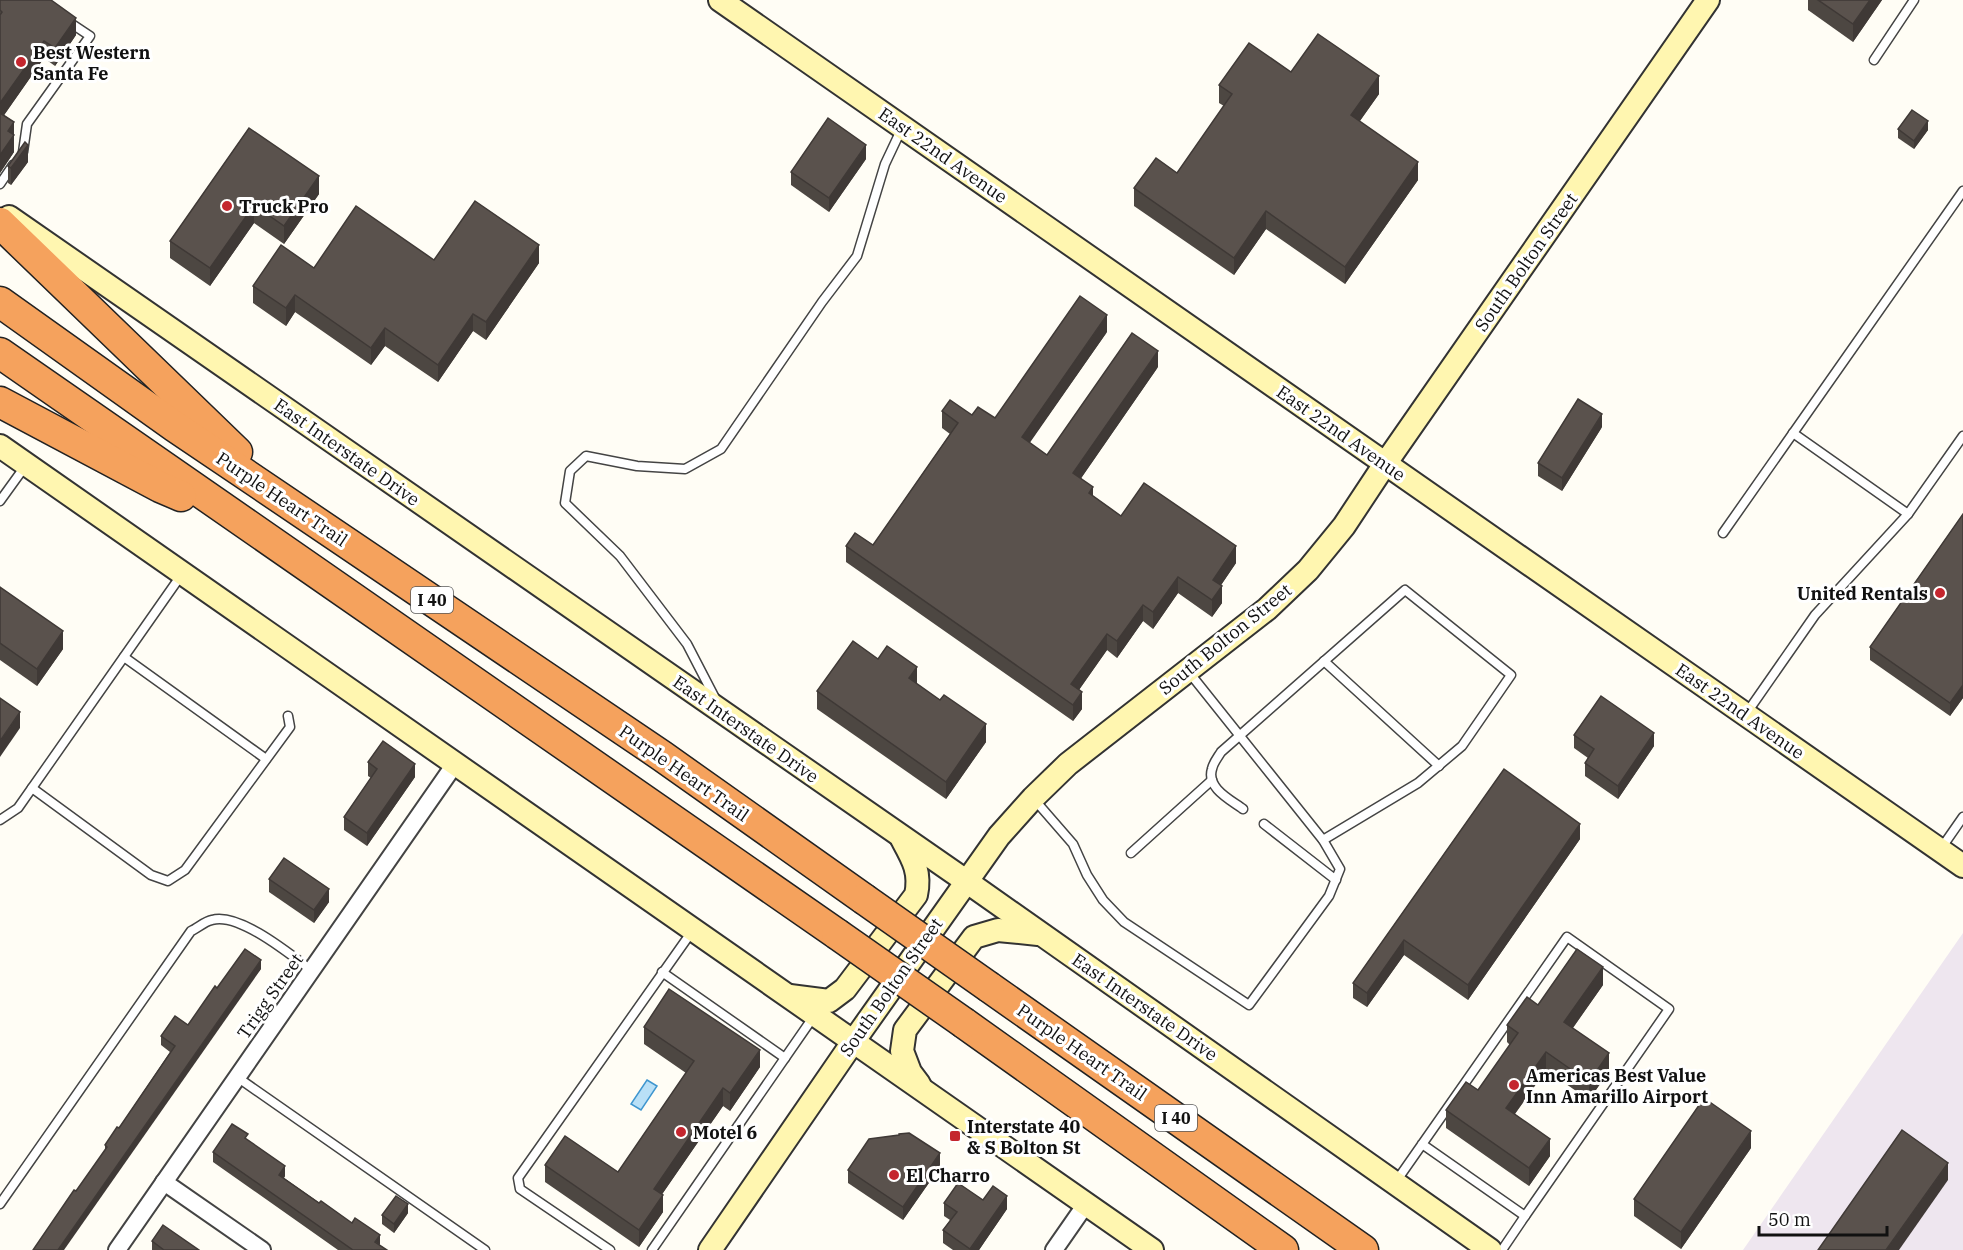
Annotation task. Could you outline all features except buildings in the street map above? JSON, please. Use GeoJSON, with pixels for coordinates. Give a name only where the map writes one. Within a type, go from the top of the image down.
{"type":"FeatureCollection","features":[{"type":"Feature","properties":{"kind":"highway"},"geometry":{"type":"LineString","coordinates":[[0,223],[293,506]]}},
{"type":"Feature","properties":{"kind":"highway","name":"Purple Heart Trail"},"geometry":{"type":"LineString","coordinates":[[0,302],[174,426],[662,756],[1363,1250]]}},
{"type":"Feature","properties":{"kind":"highway","name":"I 40"},"geometry":{"type":"LineString","coordinates":[[0,353],[837,934],[1283,1250]]}},
{"type":"Feature","properties":{"kind":"highway"},"geometry":{"type":"LineString","coordinates":[[0,402],[160,487],[250,526]]}},
{"type":"Feature","properties":{"kind":"main road","name":"East 22nd Avenue"},"geometry":{"type":"LineString","coordinates":[[720,0],[1963,866]]}},
{"type":"Feature","properties":{"kind":"main road","name":"South Bolton Street"},"geometry":{"type":"LineString","coordinates":[[710,1250],[853,1042],[999,836],[1033,798],[1068,765],[1267,609],[1308,570],[1344,526],[1708,0]]}},
{"type":"Feature","properties":{"kind":"main road","name":"East Interstate Drive"},"geometry":{"type":"LineString","coordinates":[[0,212],[966,881],[1491,1250]]}},
{"type":"Feature","properties":{"kind":"main road"},"geometry":{"type":"LineString","coordinates":[[0,446],[1152,1250]]}},
{"type":"Feature","properties":{"kind":"main road"},"geometry":{"type":"LineString","coordinates":[[789,996],[829,1001],[846,989],[916,895],[919,881],[914,859],[901,837]]}},
{"type":"Feature","properties":{"kind":"main road"},"geometry":{"type":"LineString","coordinates":[[923,1090],[910,1072],[902,1051],[905,1030],[974,937],[998,930],[1040,934]]}},
{"type":"Feature","properties":{"kind":"street","name":"Trigg Street"},"geometry":{"type":"LineString","coordinates":[[117,1250],[455,764]]}},
{"type":"Feature","properties":{"kind":"street"},"geometry":{"type":"LineString","coordinates":[[164,1182],[262,1250]]}},
{"type":"Feature","properties":{"kind":"street"},"geometry":{"type":"LineString","coordinates":[[1054,1250],[1086,1204]]}},
{"type":"Feature","properties":{"kind":"lane"},"geometry":{"type":"LineString","coordinates":[[1874,60],[1914,0]]}},
{"type":"Feature","properties":{"kind":"lane"},"geometry":{"type":"LineString","coordinates":[[0,184],[23,151],[27,124],[90,36],[64,18]]}},
{"type":"Feature","properties":{"kind":"lane"},"geometry":{"type":"LineString","coordinates":[[722,712],[687,644],[620,556],[565,503],[570,471],[586,456],[637,466],[685,469],[722,449],[822,302],[857,256],[885,164],[903,127]]}},
{"type":"Feature","properties":{"kind":"lane"},"geometry":{"type":"LineString","coordinates":[[1723,533],[1963,191]]}},
{"type":"Feature","properties":{"kind":"lane"},"geometry":{"type":"LineString","coordinates":[[1793,434],[1908,514]]}},
{"type":"Feature","properties":{"kind":"lane"},"geometry":{"type":"LineString","coordinates":[[1746,715],[1815,615],[1908,514],[1963,436]]}},
{"type":"Feature","properties":{"kind":"lane"},"geometry":{"type":"LineString","coordinates":[[0,501],[26,464]]}},
{"type":"Feature","properties":{"kind":"lane"},"geometry":{"type":"LineString","coordinates":[[0,820],[18,808],[182,574]]}},
{"type":"Feature","properties":{"kind":"lane"},"geometry":{"type":"LineString","coordinates":[[1243,809],[1220,792],[1212,780],[1211,769],[1221,752],[1405,590],[1511,675],[1462,746],[1418,783],[1323,840]]}},
{"type":"Feature","properties":{"kind":"lane"},"geometry":{"type":"LineString","coordinates":[[124,657],[266,759]]}},
{"type":"Feature","properties":{"kind":"lane"},"geometry":{"type":"LineString","coordinates":[[1324,661],[1439,766]]}},
{"type":"Feature","properties":{"kind":"lane"},"geometry":{"type":"LineString","coordinates":[[1033,798],[1073,844],[1087,875],[1102,900],[1124,922],[1249,1005],[1329,896],[1340,869],[1323,840],[1188,671]]}},
{"type":"Feature","properties":{"kind":"lane"},"geometry":{"type":"LineString","coordinates":[[32,788],[151,875],[168,881],[185,870],[290,727],[288,716]]}},
{"type":"Feature","properties":{"kind":"lane"},"geometry":{"type":"LineString","coordinates":[[1131,853],[1212,780]]}},
{"type":"Feature","properties":{"kind":"lane"},"geometry":{"type":"LineString","coordinates":[[1940,850],[1963,817]]}},
{"type":"Feature","properties":{"kind":"lane"},"geometry":{"type":"LineString","coordinates":[[1264,824],[1336,880]]}},
{"type":"Feature","properties":{"kind":"lane"},"geometry":{"type":"LineString","coordinates":[[0,1204],[191,931],[213,919],[234,921],[274,942],[311,970]]}},
{"type":"Feature","properties":{"kind":"lane"},"geometry":{"type":"LineString","coordinates":[[610,1250],[520,1189],[518,1178],[693,930]]}},
{"type":"Feature","properties":{"kind":"lane"},"geometry":{"type":"LineString","coordinates":[[1395,1183],[1567,937],[1669,1009],[1502,1250]]}},
{"type":"Feature","properties":{"kind":"lane"},"geometry":{"type":"LineString","coordinates":[[662,972],[785,1058]]}},
{"type":"Feature","properties":{"kind":"lane"},"geometry":{"type":"LineString","coordinates":[[652,1250],[815,1015]]}},
{"type":"Feature","properties":{"kind":"lane"},"geometry":{"type":"LineString","coordinates":[[237,1077],[485,1250]]}},
{"type":"Feature","properties":{"kind":"lane"},"geometry":{"type":"LineString","coordinates":[[1422,1144],[1525,1216]]}},
{"type":"Feature","properties":{"kind":"shaded area"},"geometry":{"type":"Polygon","coordinates":[[[1963,933],[1963,1250],[1743,1250],[1963,933]]]}},
{"type":"Feature","properties":{"kind":"water"},"geometry":{"type":"Polygon","coordinates":[[[647,1080],[657,1086],[641,1110],[631,1104],[647,1080]]]}},
{"type":"Feature","properties":{"kind":"place","name":"Best Western Santa Fe"},"geometry":{"type":"Point","coordinates":[21,62]}},
{"type":"Feature","properties":{"kind":"place","name":"Truck Pro"},"geometry":{"type":"Point","coordinates":[227,206]}},
{"type":"Feature","properties":{"kind":"place","name":"United Rentals"},"geometry":{"type":"Point","coordinates":[1940,593]}},
{"type":"Feature","properties":{"kind":"place","name":"Americas Best Value Inn Amarillo Airport"},"geometry":{"type":"Point","coordinates":[1514,1085]}},
{"type":"Feature","properties":{"kind":"place","name":"Motel 6"},"geometry":{"type":"Point","coordinates":[681,1132]}},
{"type":"Feature","properties":{"kind":"place","name":"Interstate 40 & S Bolton St"},"geometry":{"type":"Point","coordinates":[955,1136]}},
{"type":"Feature","properties":{"kind":"place","name":"El Charro"},"geometry":{"type":"Point","coordinates":[894,1175]}}]}
